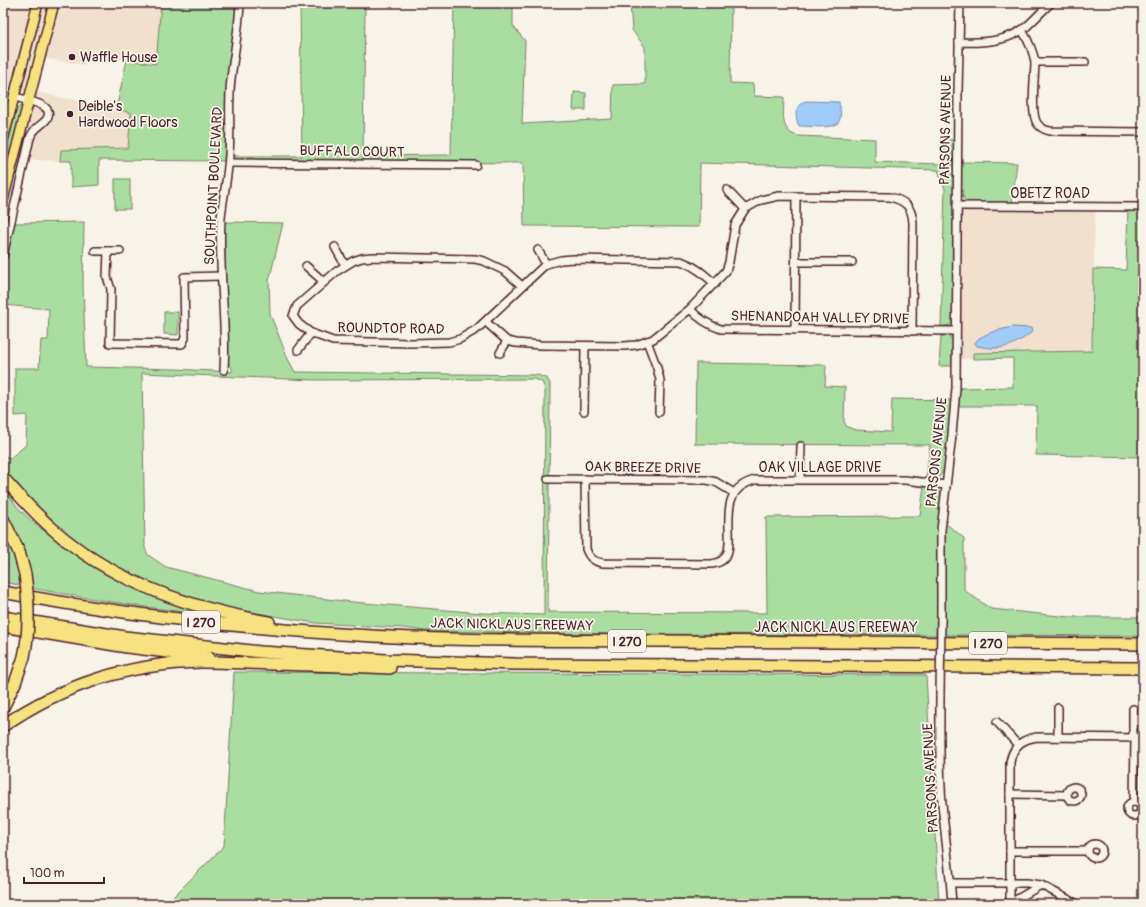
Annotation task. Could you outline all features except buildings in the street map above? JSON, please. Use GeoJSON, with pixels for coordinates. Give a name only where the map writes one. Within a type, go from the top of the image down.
{"type":"FeatureCollection","features":[{"type":"Feature","properties":{"kind":"highway"},"geometry":{"type":"LineString","coordinates":[[3,478],[53,530],[78,549],[115,572],[164,594],[214,610],[333,634]]}},
{"type":"Feature","properties":{"kind":"highway"},"geometry":{"type":"LineString","coordinates":[[3,519],[19,552],[25,574],[29,617],[27,643],[24,657],[15,683],[3,707]]}},
{"type":"Feature","properties":{"kind":"highway","name":"JACK NICKLAUS FREEWAY"},"geometry":{"type":"LineString","coordinates":[[3,592],[70,604],[165,618],[333,634],[420,638],[1143,644]]}},
{"type":"Feature","properties":{"kind":"highway","name":"I 270"},"geometry":{"type":"LineString","coordinates":[[3,617],[125,637],[254,651],[386,660],[515,664],[1143,668]]}},
{"type":"Feature","properties":{"kind":"highway"},"geometry":{"type":"LineString","coordinates":[[3,626],[127,646],[218,658],[322,665]]}},
{"type":"Feature","properties":{"kind":"highway"},"geometry":{"type":"LineString","coordinates":[[3,726],[64,691],[112,674],[158,665],[202,662],[395,668],[515,664]]}},
{"type":"Feature","properties":{"kind":"main road"},"geometry":{"type":"LineString","coordinates":[[3,140],[38,3]]}},
{"type":"Feature","properties":{"kind":"main road"},"geometry":{"type":"LineString","coordinates":[[3,200],[54,3]]}},
{"type":"Feature","properties":{"kind":"street","name":"SOUTHPOINT BOULEVARD"},"geometry":{"type":"LineString","coordinates":[[224,370],[221,219],[229,162],[231,80],[240,18],[240,3]]}},
{"type":"Feature","properties":{"kind":"street","name":"PARSONS AVENUE"},"geometry":{"type":"LineString","coordinates":[[952,904],[940,786],[940,620],[941,530],[952,435],[955,393],[960,3]]}},
{"type":"Feature","properties":{"kind":"street"},"geometry":{"type":"LineString","coordinates":[[959,42],[990,42],[1004,38],[1022,30],[1051,3]]}},
{"type":"Feature","properties":{"kind":"street"},"geometry":{"type":"LineString","coordinates":[[1022,30],[1031,46],[1035,62],[1034,113],[1037,124],[1041,128],[1050,131],[1143,132]]}},
{"type":"Feature","properties":{"kind":"street"},"geometry":{"type":"LineString","coordinates":[[1035,62],[1085,62]]}},
{"type":"Feature","properties":{"kind":"street"},"geometry":{"type":"LineString","coordinates":[[3,256],[30,138],[36,127],[46,119],[48,113],[48,109],[44,106],[15,97]]}},
{"type":"Feature","properties":{"kind":"street","name":"BUFFALO COURT"},"geometry":{"type":"LineString","coordinates":[[229,162],[476,165]]}},
{"type":"Feature","properties":{"kind":"street"},"geometry":{"type":"LineString","coordinates":[[727,190],[745,209]]}},
{"type":"Feature","properties":{"kind":"street"},"geometry":{"type":"LineString","coordinates":[[795,330],[796,196]]}},
{"type":"Feature","properties":{"kind":"street"},"geometry":{"type":"LineString","coordinates":[[486,322],[507,341],[540,345],[636,345],[653,339],[690,309],[726,271],[729,262],[735,225],[745,209],[770,197],[890,197],[900,199],[907,205],[912,214],[914,223],[912,331]]}},
{"type":"Feature","properties":{"kind":"street","name":"OBETZ ROAD"},"geometry":{"type":"LineString","coordinates":[[957,206],[1143,207]]}},
{"type":"Feature","properties":{"kind":"street"},"geometry":{"type":"LineString","coordinates":[[335,247],[345,265]]}},
{"type":"Feature","properties":{"kind":"street"},"geometry":{"type":"LineString","coordinates":[[538,250],[546,264],[561,260],[573,259],[681,261],[696,268],[715,284]]}},
{"type":"Feature","properties":{"kind":"street"},"geometry":{"type":"LineString","coordinates":[[95,251],[120,251]]}},
{"type":"Feature","properties":{"kind":"street"},"geometry":{"type":"LineString","coordinates":[[108,251],[108,276],[111,289],[110,343],[182,344],[184,342],[184,277],[221,276]]}},
{"type":"Feature","properties":{"kind":"street"},"geometry":{"type":"LineString","coordinates":[[306,266],[324,282],[345,265],[362,258],[475,259],[484,261],[505,270],[522,286]]}},
{"type":"Feature","properties":{"kind":"street"},"geometry":{"type":"LineString","coordinates":[[796,262],[852,262]]}},
{"type":"Feature","properties":{"kind":"street","name":"ROUNDTOP ROAD"},"geometry":{"type":"LineString","coordinates":[[324,282],[297,306],[294,314],[294,319],[311,333],[326,340],[344,342],[449,342],[460,339],[486,322],[546,264]]}},
{"type":"Feature","properties":{"kind":"street","name":"SHENANDOAH VALLEY DRIVE"},"geometry":{"type":"LineString","coordinates":[[690,309],[700,319],[721,329],[956,331]]}},
{"type":"Feature","properties":{"kind":"street"},"geometry":{"type":"LineString","coordinates":[[298,350],[311,333]]}},
{"type":"Feature","properties":{"kind":"street"},"geometry":{"type":"LineString","coordinates":[[500,353],[507,341]]}},
{"type":"Feature","properties":{"kind":"street"},"geometry":{"type":"LineString","coordinates":[[647,341],[660,380],[659,412]]}},
{"type":"Feature","properties":{"kind":"street"},"geometry":{"type":"LineString","coordinates":[[584,411],[585,346]]}},
{"type":"Feature","properties":{"kind":"street"},"geometry":{"type":"LineString","coordinates":[[800,479],[801,446]]}},
{"type":"Feature","properties":{"kind":"street","name":"OAK BREEZE DRIVE"},"geometry":{"type":"LineString","coordinates":[[548,479],[707,480],[716,482],[734,493]]}},
{"type":"Feature","properties":{"kind":"street"},"geometry":{"type":"LineString","coordinates":[[586,479],[585,545],[591,559],[603,563],[717,563],[727,554],[729,546],[730,503],[734,493]]}},
{"type":"Feature","properties":{"kind":"street","name":"OAK VILLAGE DRIVE"},"geometry":{"type":"LineString","coordinates":[[734,493],[745,483],[755,480],[905,480],[946,485]]}},
{"type":"Feature","properties":{"kind":"street"},"geometry":{"type":"LineString","coordinates":[[1058,708],[1058,737]]}},
{"type":"Feature","properties":{"kind":"street"},"geometry":{"type":"LineString","coordinates":[[1133,709],[1134,802]]}},
{"type":"Feature","properties":{"kind":"street"},"geometry":{"type":"LineString","coordinates":[[997,722],[1018,744]]}},
{"type":"Feature","properties":{"kind":"street"},"geometry":{"type":"LineString","coordinates":[[1009,904],[1011,757],[1018,744],[1032,738],[1143,738]]}},
{"type":"Feature","properties":{"kind":"street"},"geometry":{"type":"LineString","coordinates":[[1010,794],[1067,795]]}},
{"type":"Feature","properties":{"kind":"street"},"geometry":{"type":"LineString","coordinates":[[1010,851],[1088,851]]}},
{"type":"Feature","properties":{"kind":"street"},"geometry":{"type":"LineString","coordinates":[[951,883],[1027,883],[1041,885],[1077,904]]}},
{"type":"Feature","properties":{"kind":"street"},"geometry":{"type":"LineString","coordinates":[[1009,904],[1041,885]]}},
{"type":"Feature","properties":{"kind":"shaded area"},"geometry":{"type":"Polygon","coordinates":[[[3,3],[161,3],[157,64],[88,54],[85,65],[43,58],[36,92],[131,112],[128,148],[61,150],[60,161],[19,159],[32,106],[3,97],[3,3]]]}},
{"type":"Feature","properties":{"kind":"shaded area"},"geometry":{"type":"Polygon","coordinates":[[[966,208],[1095,208],[1092,351],[973,353],[973,359],[959,359],[960,213],[966,208]]]}},
{"type":"Feature","properties":{"kind":"green space"},"geometry":{"type":"Polygon","coordinates":[[[161,3],[236,3],[236,18],[229,75],[225,161],[99,160],[99,185],[71,187],[71,161],[60,161],[61,150],[128,148],[131,113],[116,109],[127,60],[156,64],[161,3]]]}},
{"type":"Feature","properties":{"kind":"green space"},"geometry":{"type":"Polygon","coordinates":[[[300,3],[305,3],[305,8],[365,8],[363,156],[451,155],[454,3],[513,3],[513,26],[525,41],[522,124],[612,119],[613,85],[645,84],[645,47],[632,30],[630,3],[731,3],[730,83],[753,84],[754,96],[784,97],[783,115],[785,126],[792,134],[798,136],[875,139],[875,162],[941,164],[942,138],[955,141],[953,320],[950,325],[941,327],[945,189],[938,170],[700,163],[699,227],[524,226],[523,163],[235,161],[235,156],[302,156],[300,3]]]}},
{"type":"Feature","properties":{"kind":"green space"},"geometry":{"type":"Polygon","coordinates":[[[574,92],[586,93],[586,110],[573,110],[574,92]]]}},
{"type":"Feature","properties":{"kind":"green space"},"geometry":{"type":"Polygon","coordinates":[[[24,105],[3,186],[3,161],[17,108],[24,105]]]}},
{"type":"Feature","properties":{"kind":"green space"},"geometry":{"type":"Polygon","coordinates":[[[961,162],[1017,163],[1012,203],[973,203],[965,201],[960,190],[961,162]]]}},
{"type":"Feature","properties":{"kind":"green space"},"geometry":{"type":"Polygon","coordinates":[[[115,179],[130,179],[130,209],[115,209],[115,179]]]}},
{"type":"Feature","properties":{"kind":"green space"},"geometry":{"type":"Polygon","coordinates":[[[1128,209],[1143,209],[1143,457],[1036,455],[1037,406],[958,406],[959,388],[1013,387],[1013,358],[973,359],[973,353],[1092,351],[1093,269],[1126,270],[1128,209]]]}},
{"type":"Feature","properties":{"kind":"green space"},"geometry":{"type":"Polygon","coordinates":[[[84,222],[83,286],[86,367],[232,372],[232,368],[228,362],[224,222],[283,223],[269,281],[270,314],[288,359],[295,372],[537,375],[547,378],[550,384],[548,612],[767,613],[766,517],[920,516],[924,486],[936,488],[941,497],[936,635],[609,634],[425,631],[403,628],[315,623],[222,607],[187,598],[119,570],[62,536],[3,474],[3,453],[9,459],[26,445],[27,415],[15,416],[15,368],[39,368],[41,340],[48,340],[49,309],[3,305],[3,265],[13,223],[84,222]],[[142,373],[145,548],[148,555],[166,567],[259,591],[352,602],[482,613],[544,615],[545,389],[542,382],[534,379],[314,380],[142,373]]]}},
{"type":"Feature","properties":{"kind":"green space"},"geometry":{"type":"Polygon","coordinates":[[[164,312],[178,312],[178,335],[164,334],[164,312]]]}},
{"type":"Feature","properties":{"kind":"green space"},"geometry":{"type":"Polygon","coordinates":[[[941,336],[949,336],[953,341],[952,366],[939,366],[941,336]]]}},
{"type":"Feature","properties":{"kind":"green space"},"geometry":{"type":"Polygon","coordinates":[[[696,363],[826,365],[825,386],[845,387],[844,422],[847,427],[856,430],[891,432],[892,399],[951,400],[945,465],[941,475],[934,479],[926,479],[930,445],[695,444],[696,363]]]}},
{"type":"Feature","properties":{"kind":"green space"},"geometry":{"type":"Polygon","coordinates":[[[3,487],[18,508],[36,525],[68,547],[226,617],[80,597],[31,588],[13,526],[3,509],[3,487]]]}},
{"type":"Feature","properties":{"kind":"green space"},"geometry":{"type":"Polygon","coordinates":[[[945,523],[964,538],[964,590],[991,609],[1069,617],[1143,617],[1143,636],[945,635],[945,523]]]}},
{"type":"Feature","properties":{"kind":"green space"},"geometry":{"type":"Polygon","coordinates":[[[3,526],[17,557],[24,586],[3,582],[3,526]]]}},
{"type":"Feature","properties":{"kind":"green space"},"geometry":{"type":"Polygon","coordinates":[[[234,672],[926,675],[939,904],[166,904],[224,846],[234,672]]]}},
{"type":"Feature","properties":{"kind":"water"},"geometry":{"type":"Polygon","coordinates":[[[806,101],[839,102],[841,114],[837,124],[827,127],[799,126],[796,118],[796,111],[802,103],[806,101]]]}},
{"type":"Feature","properties":{"kind":"water"},"geometry":{"type":"Polygon","coordinates":[[[1013,327],[1031,328],[1032,332],[1013,344],[1000,348],[977,346],[975,343],[987,334],[1013,327]]]}},
{"type":"Feature","properties":{"kind":"place","name":"Waffle House"},"geometry":{"type":"Point","coordinates":[72,57]}},
{"type":"Feature","properties":{"kind":"place","name":"Deible's Hardwood Floors"},"geometry":{"type":"Point","coordinates":[70,114]}}]}
